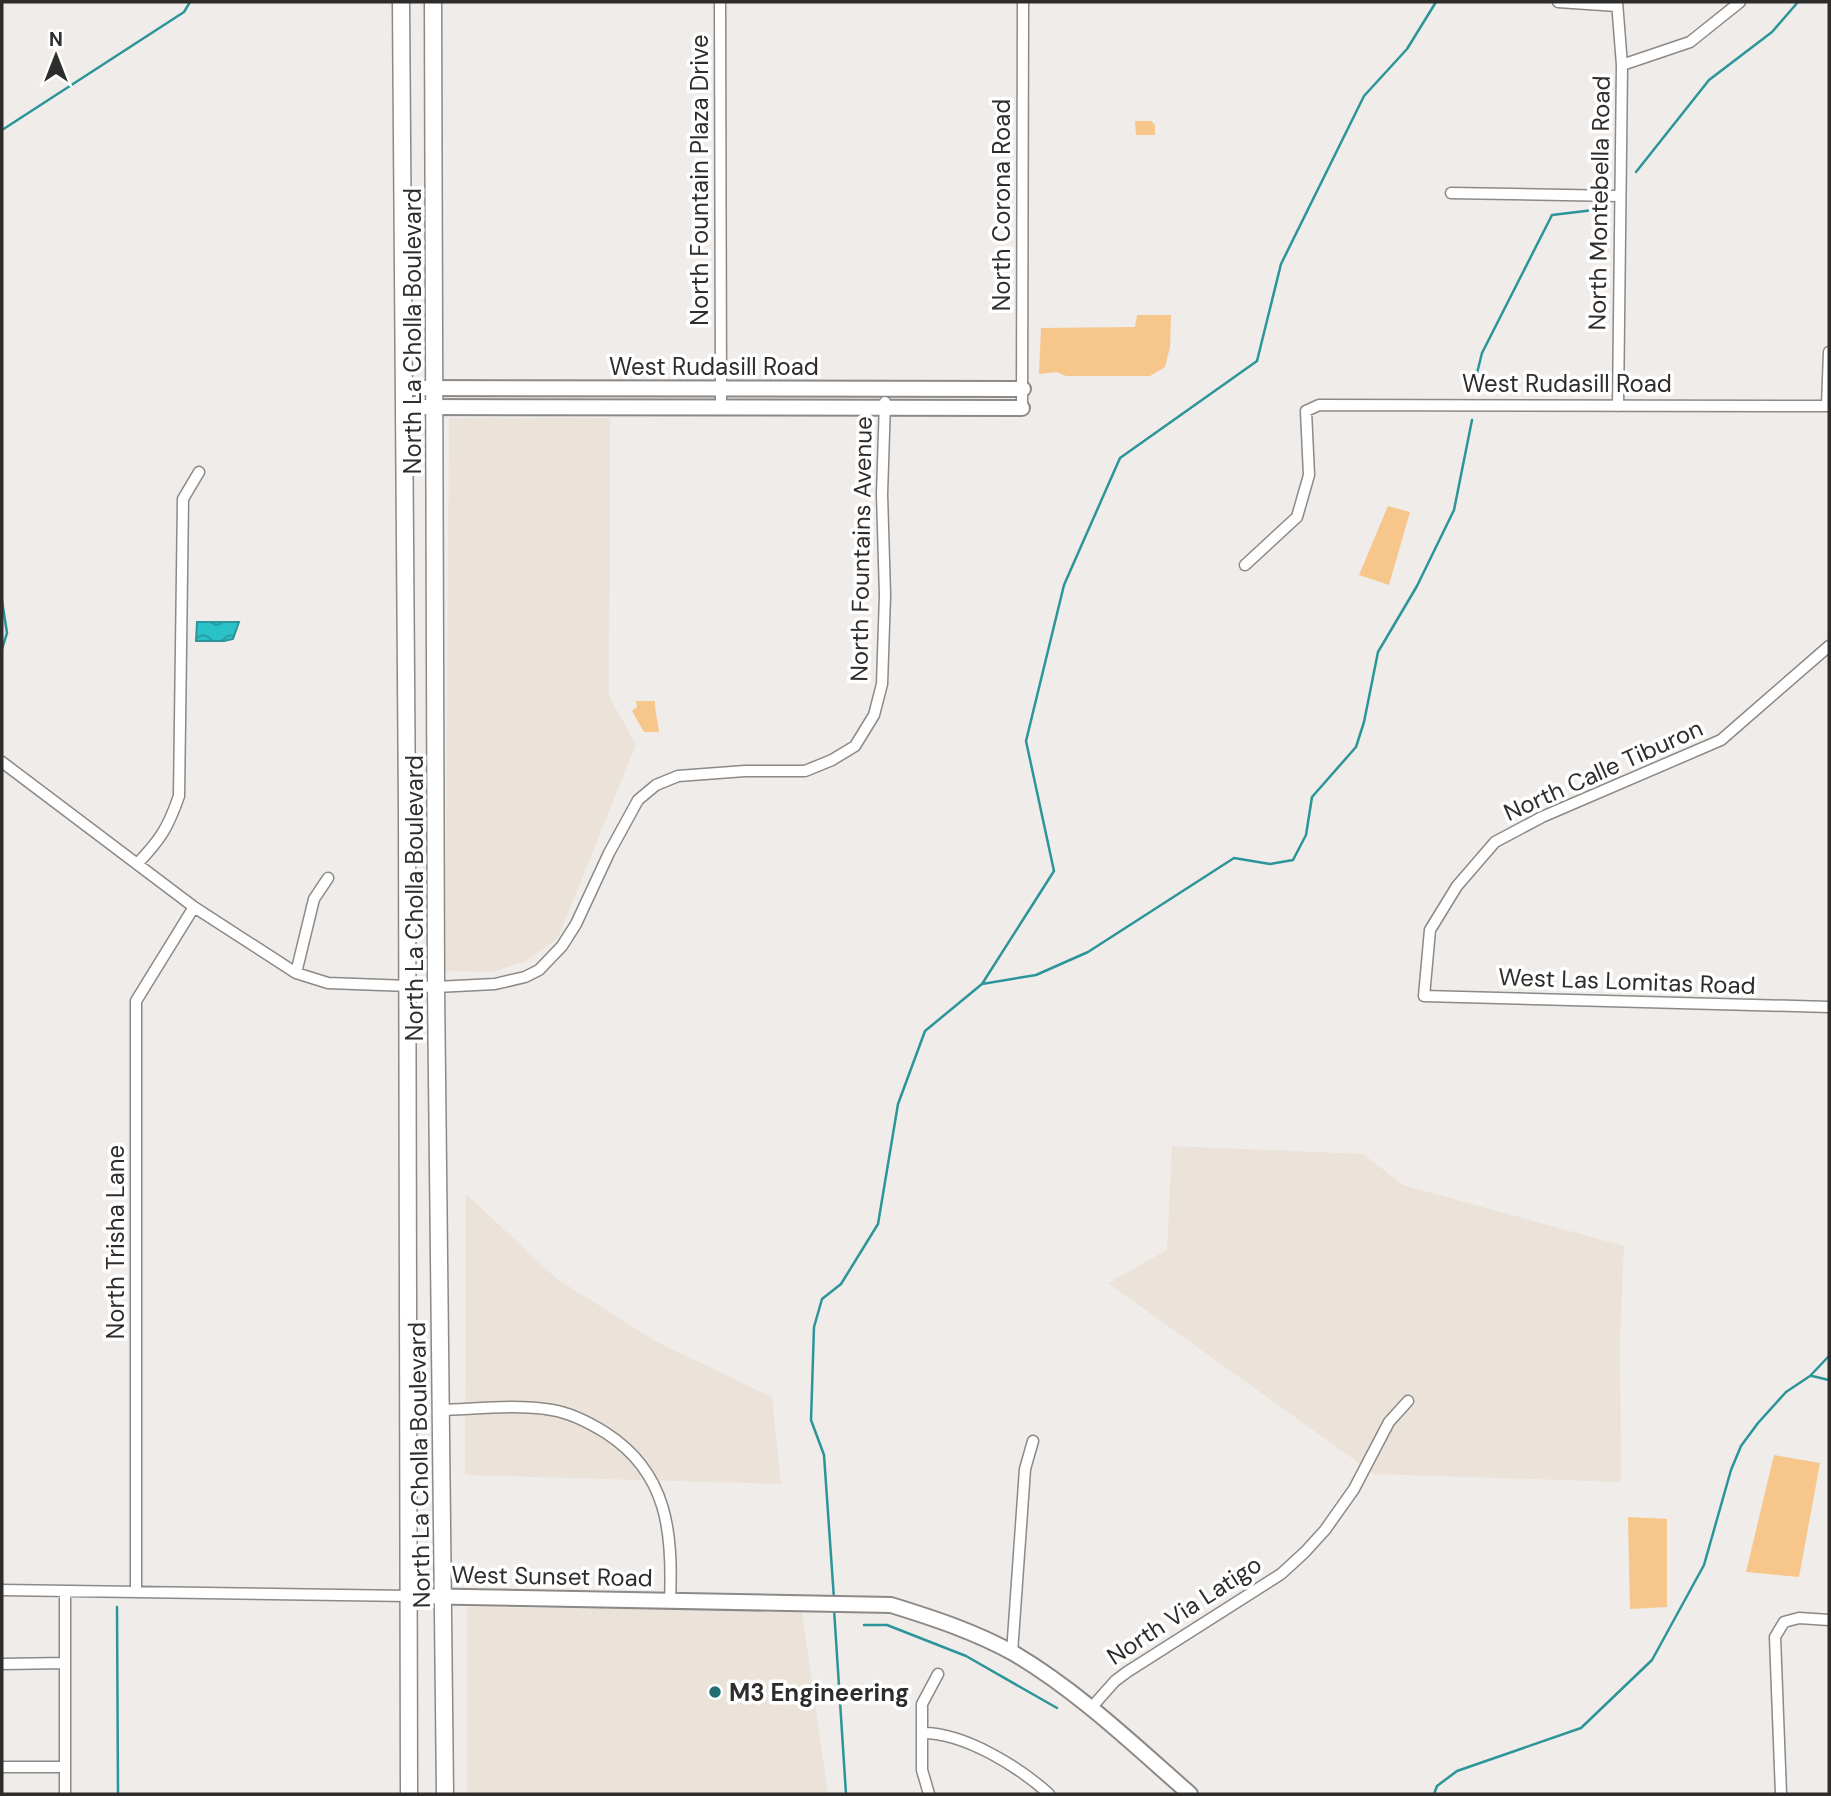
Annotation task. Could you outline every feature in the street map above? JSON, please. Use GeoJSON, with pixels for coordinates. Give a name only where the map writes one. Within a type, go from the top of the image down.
{"type":"FeatureCollection","features":[{"type":"Feature","properties":{"kind":"main road","name":"North La Cholla Boulevard"},"geometry":{"type":"LineString","coordinates":[[401,2],[408,986],[409,1794]]}},
{"type":"Feature","properties":{"kind":"main road","name":"North La Cholla Boulevard"},"geometry":{"type":"LineString","coordinates":[[433,2],[436,987],[445,1794]]}},
{"type":"Feature","properties":{"kind":"street","name":"North Fountain Plaza Drive"},"geometry":{"type":"LineString","coordinates":[[720,2],[721,395]]}},
{"type":"Feature","properties":{"kind":"street","name":"North Corona Road"},"geometry":{"type":"LineString","coordinates":[[1022,408],[1023,2]]}},
{"type":"Feature","properties":{"kind":"street"},"geometry":{"type":"LineString","coordinates":[[1558,2],[1617,4]]}},
{"type":"Feature","properties":{"kind":"street"},"geometry":{"type":"LineString","coordinates":[[1622,65],[1690,42],[1740,2]]}},
{"type":"Feature","properties":{"kind":"street","name":"North Montebella Road"},"geometry":{"type":"LineString","coordinates":[[1617,4],[1622,65],[1618,406]]}},
{"type":"Feature","properties":{"kind":"street"},"geometry":{"type":"LineString","coordinates":[[1451,193],[1620,196]]}},
{"type":"Feature","properties":{"kind":"street"},"geometry":{"type":"LineString","coordinates":[[1828,406],[1829,352]]}},
{"type":"Feature","properties":{"kind":"street","name":"West Rudasill Road"},"geometry":{"type":"LineString","coordinates":[[405,388],[721,395],[1023,389]]}},
{"type":"Feature","properties":{"kind":"street","name":"West Rudasill Road"},"geometry":{"type":"LineString","coordinates":[[405,407],[885,405],[1022,408]]}},
{"type":"Feature","properties":{"kind":"street","name":"North Fountains Avenue"},"geometry":{"type":"LineString","coordinates":[[2,762],[194,908],[296,973],[328,983],[436,987],[495,984],[525,977],[539,970],[562,946],[576,924],[609,853],[638,800],[656,785],[678,776],[745,771],[805,771],[832,760],[855,746],[874,715],[882,684],[885,405]]}},
{"type":"Feature","properties":{"kind":"street","name":"West Rudasill Road"},"geometry":{"type":"LineString","coordinates":[[1245,565],[1297,516],[1310,475],[1306,411],[1319,405],[1828,406]]}},
{"type":"Feature","properties":{"kind":"street"},"geometry":{"type":"LineString","coordinates":[[137,864],[170,824],[178,796],[183,499],[199,472]]}},
{"type":"Feature","properties":{"kind":"street","name":"North Calle Tiburon"},"geometry":{"type":"LineString","coordinates":[[1424,996],[1430,930],[1457,886],[1495,842],[1542,817],[1721,740],[1829,646]]}},
{"type":"Feature","properties":{"kind":"street"},"geometry":{"type":"LineString","coordinates":[[296,973],[304,926],[314,899],[328,878]]}},
{"type":"Feature","properties":{"kind":"street","name":"North Trisha Lane"},"geometry":{"type":"LineString","coordinates":[[135,1592],[136,1001],[194,908]]}},
{"type":"Feature","properties":{"kind":"street","name":"West Las Lomitas Road"},"geometry":{"type":"LineString","coordinates":[[1424,996],[1829,1007]]}},
{"type":"Feature","properties":{"kind":"street","name":"North Via Latigo"},"geometry":{"type":"LineString","coordinates":[[1091,1708],[1115,1681],[1127,1672],[1281,1574],[1305,1552],[1325,1530],[1354,1489],[1389,1422],[1408,1401]]}},
{"type":"Feature","properties":{"kind":"street"},"geometry":{"type":"LineString","coordinates":[[440,1410],[554,1410],[590,1423],[627,1446],[653,1478],[666,1519],[672,1563],[670,1602]]}},
{"type":"Feature","properties":{"kind":"street"},"geometry":{"type":"LineString","coordinates":[[1033,1441],[1025,1469],[1012,1653],[1052,1678],[1091,1708],[1190,1794]]}},
{"type":"Feature","properties":{"kind":"street","name":"West Sunset Road"},"geometry":{"type":"LineString","coordinates":[[2,1590],[891,1605],[944,1622],[1012,1653]]}},
{"type":"Feature","properties":{"kind":"street"},"geometry":{"type":"LineString","coordinates":[[65,1591],[65,1794]]}},
{"type":"Feature","properties":{"kind":"street"},"geometry":{"type":"LineString","coordinates":[[1782,1794],[1774,1637],[1784,1622],[1798,1618],[1829,1620]]}},
{"type":"Feature","properties":{"kind":"street"},"geometry":{"type":"LineString","coordinates":[[2,1664],[65,1663]]}},
{"type":"Feature","properties":{"kind":"street"},"geometry":{"type":"LineString","coordinates":[[929,1794],[922,1770],[922,1704],[938,1674]]}},
{"type":"Feature","properties":{"kind":"street"},"geometry":{"type":"LineString","coordinates":[[923,1733],[953,1737],[1005,1762],[1049,1794]]}},
{"type":"Feature","properties":{"kind":"street"},"geometry":{"type":"LineString","coordinates":[[2,1767],[65,1767]]}},
{"type":"Feature","properties":{"kind":"shaded area"},"geometry":{"type":"Polygon","coordinates":[[[1135,121],[1151,121],[1155,125],[1155,135],[1136,135],[1135,121]]]}},
{"type":"Feature","properties":{"kind":"shaded area"},"geometry":{"type":"Polygon","coordinates":[[[1137,315],[1171,315],[1170,347],[1165,367],[1150,376],[1066,376],[1057,372],[1039,374],[1041,328],[1135,327],[1137,315]]]}},
{"type":"Feature","properties":{"kind":"shaded area"},"geometry":{"type":"Polygon","coordinates":[[[449,418],[610,418],[609,696],[636,745],[558,938],[526,961],[492,972],[445,971],[449,418]]]}},
{"type":"Feature","properties":{"kind":"shaded area"},"geometry":{"type":"Polygon","coordinates":[[[1388,506],[1410,512],[1389,585],[1359,575],[1388,506]]]}},
{"type":"Feature","properties":{"kind":"shaded area"},"geometry":{"type":"Polygon","coordinates":[[[636,701],[655,701],[659,732],[644,732],[632,711],[637,707],[636,701]]]}},
{"type":"Feature","properties":{"kind":"shaded area"},"geometry":{"type":"Polygon","coordinates":[[[1172,1146],[1363,1154],[1403,1185],[1624,1246],[1620,1339],[1621,1482],[1374,1474],[1108,1283],[1167,1250],[1172,1146]]]}},
{"type":"Feature","properties":{"kind":"shaded area"},"geometry":{"type":"Polygon","coordinates":[[[466,1194],[557,1279],[657,1342],[772,1397],[781,1484],[465,1475],[466,1194]]]}},
{"type":"Feature","properties":{"kind":"shaded area"},"geometry":{"type":"Polygon","coordinates":[[[1774,1455],[1820,1463],[1799,1577],[1746,1572],[1774,1455]]]}},
{"type":"Feature","properties":{"kind":"shaded area"},"geometry":{"type":"Polygon","coordinates":[[[1628,1517],[1667,1519],[1667,1607],[1630,1609],[1628,1517]]]}},
{"type":"Feature","properties":{"kind":"shaded area"},"geometry":{"type":"Polygon","coordinates":[[[467,1607],[802,1612],[828,1794],[467,1794],[467,1607]]]}},
{"type":"Feature","properties":{"kind":"water"},"geometry":{"type":"Polygon","coordinates":[[[197,622],[239,622],[233,639],[196,641],[197,622]]]}},
{"type":"Feature","properties":{"kind":"waterway"},"geometry":{"type":"LineString","coordinates":[[2,130],[184,12],[190,2]]}},
{"type":"Feature","properties":{"kind":"waterway"},"geometry":{"type":"LineString","coordinates":[[982,984],[1054,871],[1026,741],[1064,585],[1120,458],[1257,361],[1281,264],[1364,96],[1407,49],[1436,2]]}},
{"type":"Feature","properties":{"kind":"waterway"},"geometry":{"type":"LineString","coordinates":[[1636,172],[1709,80],[1772,32],[1798,2]]}},
{"type":"Feature","properties":{"kind":"waterway"},"geometry":{"type":"LineString","coordinates":[[1474,385],[1482,353],[1552,215],[1602,209]]}},
{"type":"Feature","properties":{"kind":"waterway"},"geometry":{"type":"LineString","coordinates":[[834,1599],[824,1455],[811,1420],[814,1327],[822,1299],[841,1284],[878,1224],[898,1104],[925,1031],[982,984],[1036,975],[1088,952],[1234,858],[1270,864],[1293,860],[1306,835],[1312,797],[1356,747],[1364,722],[1378,652],[1417,586],[1454,510],[1472,420]]}},
{"type":"Feature","properties":{"kind":"waterway"},"geometry":{"type":"LineString","coordinates":[[2,601],[7,633],[2,649]]}},
{"type":"Feature","properties":{"kind":"waterway"},"geometry":{"type":"LineString","coordinates":[[1434,1794],[1437,1786],[1457,1771],[1581,1728],[1652,1660],[1704,1565],[1731,1470],[1741,1446],[1786,1392],[1810,1376],[1829,1356]]}},
{"type":"Feature","properties":{"kind":"waterway"},"geometry":{"type":"LineString","coordinates":[[1812,1376],[1829,1380]]}},
{"type":"Feature","properties":{"kind":"waterway"},"geometry":{"type":"LineString","coordinates":[[117,1607],[118,1794]]}},
{"type":"Feature","properties":{"kind":"waterway"},"geometry":{"type":"LineString","coordinates":[[834,1609],[846,1794]]}},
{"type":"Feature","properties":{"kind":"waterway"},"geometry":{"type":"LineString","coordinates":[[864,1625],[887,1625],[966,1656],[1057,1708]]}},
{"type":"Feature","properties":{"kind":"place","name":"M3 Engineering"},"geometry":{"type":"Point","coordinates":[715,1692]}}]}
